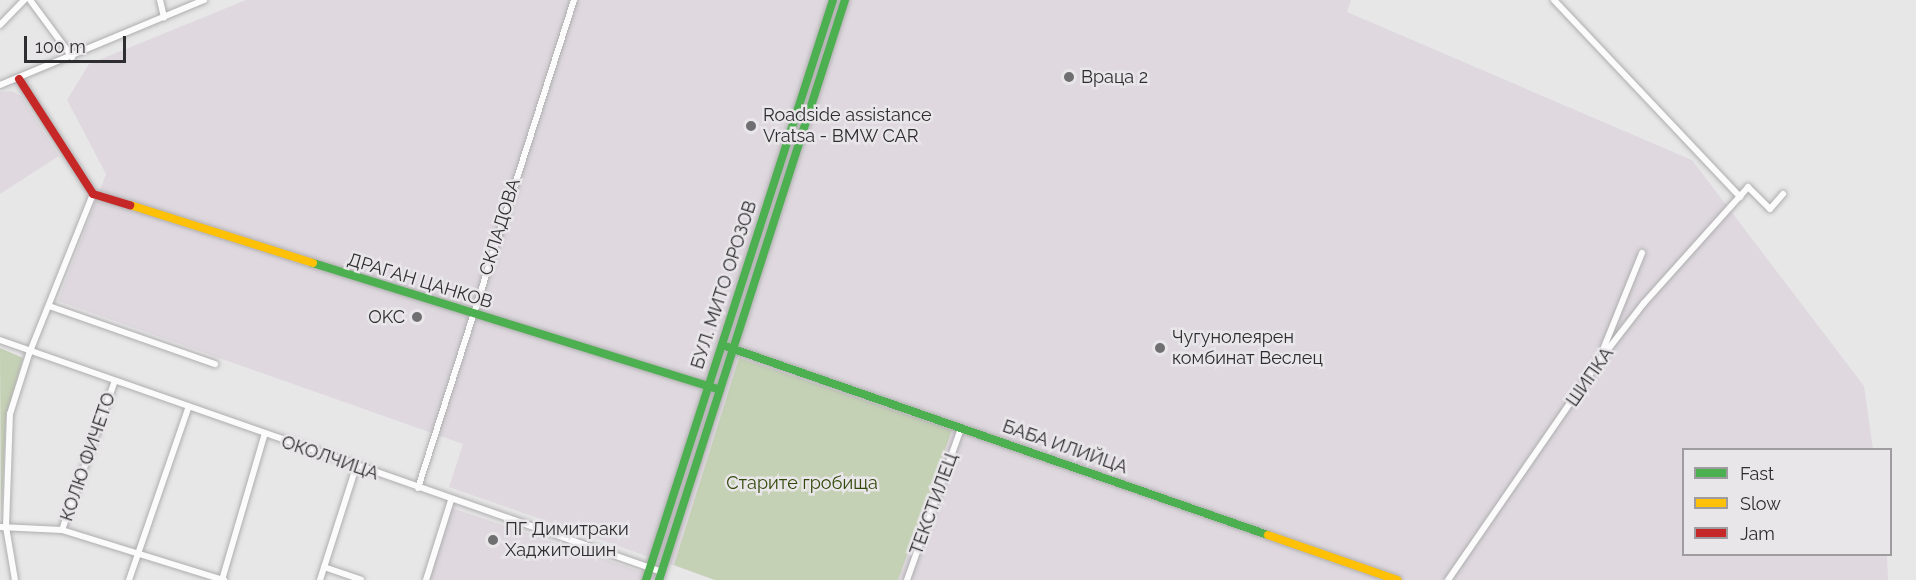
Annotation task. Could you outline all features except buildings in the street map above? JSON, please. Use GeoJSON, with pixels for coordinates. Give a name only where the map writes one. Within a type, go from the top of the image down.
{"type":"FeatureCollection","features":[{"type":"Feature","properties":{"kind":"street"},"geometry":{"type":"LineString","coordinates":[[0,26],[24,0]]}},
{"type":"Feature","properties":{"kind":"street"},"geometry":{"type":"LineString","coordinates":[[30,0],[72,57]]}},
{"type":"Feature","properties":{"kind":"street"},"geometry":{"type":"LineString","coordinates":[[160,0],[164,18]]}},
{"type":"Feature","properties":{"kind":"street"},"geometry":{"type":"LineString","coordinates":[[0,86],[204,0]]}},
{"type":"Feature","properties":{"kind":"street","name":"СКЛАДОВА"},"geometry":{"type":"LineString","coordinates":[[418,488],[574,0]]}},
{"type":"Feature","properties":{"kind":"street","name":"БУЛ. МИТО ОРОЗОВ"},"geometry":{"type":"LineString","coordinates":[[646,580],[833,0]]}},
{"type":"Feature","properties":{"kind":"street","name":"БУЛ. МИТО ОРОЗОВ"},"geometry":{"type":"LineString","coordinates":[[661,576],[845,0]]}},
{"type":"Feature","properties":{"kind":"street"},"geometry":{"type":"LineString","coordinates":[[1554,0],[1740,196]]}},
{"type":"Feature","properties":{"kind":"street"},"geometry":{"type":"LineString","coordinates":[[15,580],[3,527],[10,414],[30,354],[93,194],[19,79]]}},
{"type":"Feature","properties":{"kind":"street","name":"ШИПКА"},"geometry":{"type":"LineString","coordinates":[[1448,580],[1599,361],[1644,303],[1748,187],[1770,209],[1783,194]]}},
{"type":"Feature","properties":{"kind":"street","name":"ДРАГАН ЦАНКОВ"},"geometry":{"type":"LineString","coordinates":[[93,194],[473,315],[720,390]]}},
{"type":"Feature","properties":{"kind":"street"},"geometry":{"type":"LineString","coordinates":[[1599,361],[1642,253]]}},
{"type":"Feature","properties":{"kind":"street"},"geometry":{"type":"LineString","coordinates":[[49,306],[215,364]]}},
{"type":"Feature","properties":{"kind":"street","name":"ОКОЛЧИЦА"},"geometry":{"type":"LineString","coordinates":[[0,340],[30,354],[650,568],[661,576]]}},
{"type":"Feature","properties":{"kind":"street","name":"БАБА ИЛИЙЦА"},"geometry":{"type":"LineString","coordinates":[[722,345],[1397,580]]}},
{"type":"Feature","properties":{"kind":"street","name":"КОЛЮ ФИЧЕТО"},"geometry":{"type":"LineString","coordinates":[[62,530],[114,383]]}},
{"type":"Feature","properties":{"kind":"street"},"geometry":{"type":"LineString","coordinates":[[129,580],[188,409]]}},
{"type":"Feature","properties":{"kind":"street","name":"ТЕКСТИЛЕЦ"},"geometry":{"type":"LineString","coordinates":[[907,580],[961,428]]}},
{"type":"Feature","properties":{"kind":"street"},"geometry":{"type":"LineString","coordinates":[[3,527],[62,530],[223,580],[264,436]]}},
{"type":"Feature","properties":{"kind":"street"},"geometry":{"type":"LineString","coordinates":[[320,580],[356,467]]}},
{"type":"Feature","properties":{"kind":"street"},"geometry":{"type":"LineString","coordinates":[[426,580],[451,500]]}},
{"type":"Feature","properties":{"kind":"street"},"geometry":{"type":"LineString","coordinates":[[324,567],[361,580]]}},
{"type":"Feature","properties":{"kind":"shaded area"},"geometry":{"type":"Polygon","coordinates":[[[246,0],[1351,0],[1347,12],[1692,160],[1864,386],[1873,448],[1682,448],[1682,556],[1887,556],[1888,580],[715,580],[449,487],[463,444],[58,301],[106,174],[67,100],[89,64],[246,0]]]}},
{"type":"Feature","properties":{"kind":"shaded area"},"geometry":{"type":"Polygon","coordinates":[[[12,91],[21,96],[59,156],[0,194],[0,92],[12,91]]]}},
{"type":"Feature","properties":{"kind":"shaded area","name":"ПГ Димитраки Хаджитошин"},"geometry":{"type":"Polygon","coordinates":[[[449,507],[645,573],[643,580],[426,580],[449,507]]]}},
{"type":"Feature","properties":{"kind":"green space"},"geometry":{"type":"Polygon","coordinates":[[[0,348],[23,358],[6,418],[1,523],[0,348]]]}},
{"type":"Feature","properties":{"kind":"green space","name":"Старите гробища"},"geometry":{"type":"Polygon","coordinates":[[[739,358],[952,430],[898,580],[715,580],[674,565],[739,358]]]}},
{"type":"Feature","properties":{"kind":"traffic: fast"},"geometry":{"type":"LineString","coordinates":[[646,580],[833,0]]}},
{"type":"Feature","properties":{"kind":"traffic: fast"},"geometry":{"type":"LineString","coordinates":[[659,580],[845,0]]}},
{"type":"Feature","properties":{"kind":"traffic: fast"},"geometry":{"type":"LineString","coordinates":[[313,263],[720,390]]}},
{"type":"Feature","properties":{"kind":"traffic: fast"},"geometry":{"type":"LineString","coordinates":[[722,345],[1268,535]]}},
{"type":"Feature","properties":{"kind":"traffic: slow"},"geometry":{"type":"LineString","coordinates":[[130,205],[313,263]]}},
{"type":"Feature","properties":{"kind":"traffic: slow"},"geometry":{"type":"LineString","coordinates":[[1268,535],[1397,580]]}},
{"type":"Feature","properties":{"kind":"traffic: jam"},"geometry":{"type":"LineString","coordinates":[[19,79],[93,194],[130,205]]}},
{"type":"Feature","properties":{"kind":"place","name":"Враца 2"},"geometry":{"type":"Point","coordinates":[1069,77]}},
{"type":"Feature","properties":{"kind":"place","name":"Roadside assistance Vratsa - BMW CAR"},"geometry":{"type":"Point","coordinates":[751,126]}},
{"type":"Feature","properties":{"kind":"place","name":"OKC"},"geometry":{"type":"Point","coordinates":[417,317]}},
{"type":"Feature","properties":{"kind":"place","name":"Чугунолеярен комбинат Веслец"},"geometry":{"type":"Point","coordinates":[1160,348]}},
{"type":"Feature","properties":{"kind":"place","name":"ПГ Димитраки Хаджитошин"},"geometry":{"type":"Point","coordinates":[493,540]}}]}
